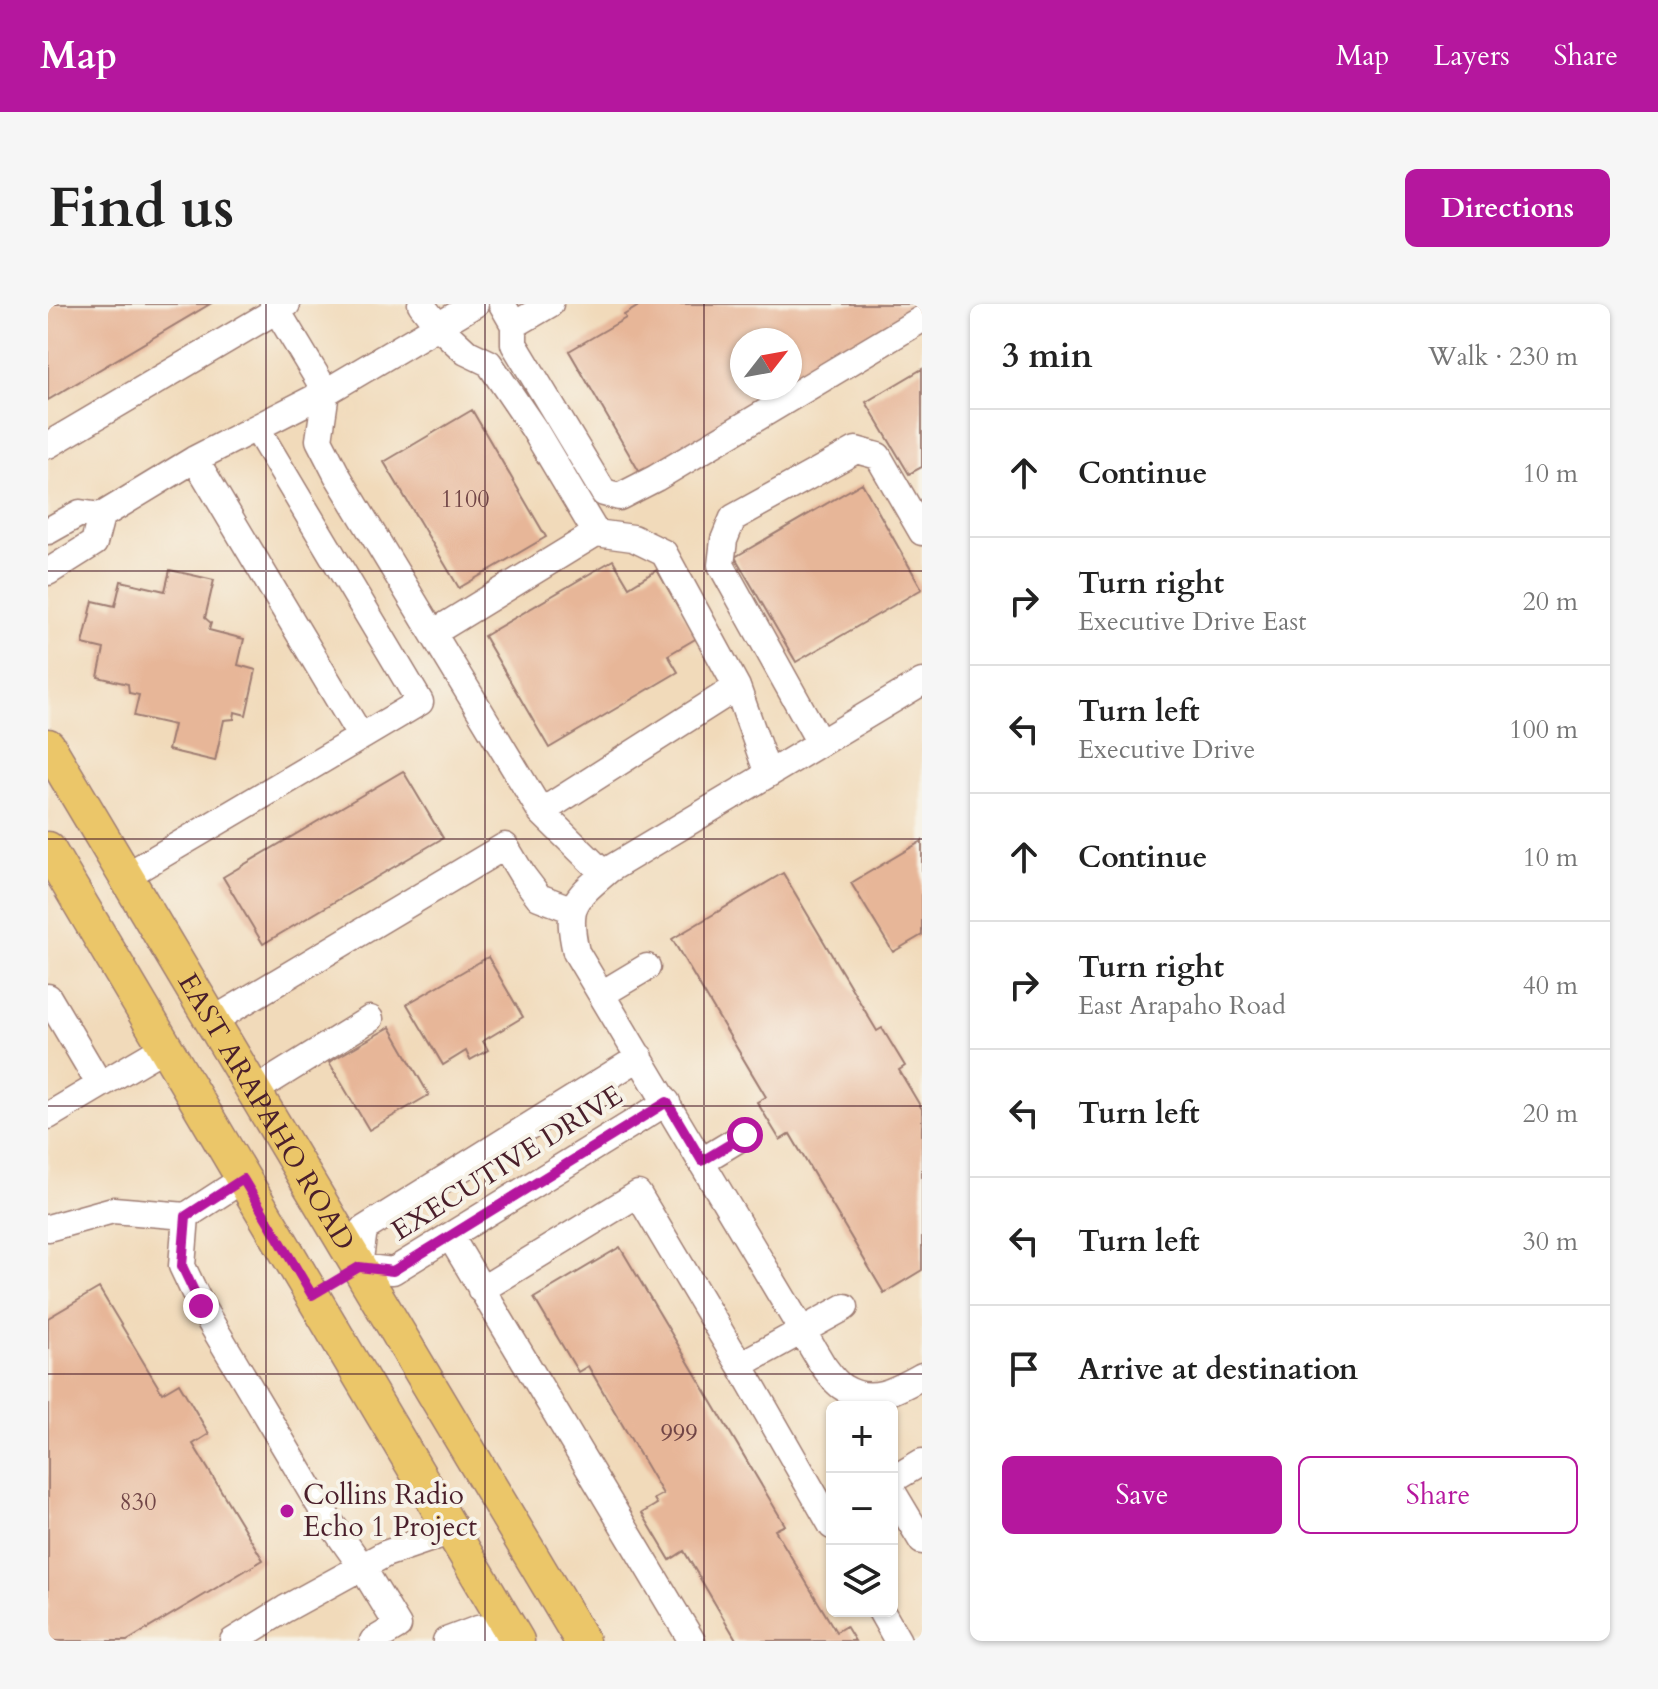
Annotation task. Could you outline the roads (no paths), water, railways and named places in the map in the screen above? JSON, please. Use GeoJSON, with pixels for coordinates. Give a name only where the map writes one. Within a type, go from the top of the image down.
{"type":"FeatureCollection","features":[{"type":"Feature","properties":{"kind":"main road","name":"EAST ARAPAHO ROAD"},"geometry":{"type":"LineString","coordinates":[[48,746],[582,1641]]}},
{"type":"Feature","properties":{"kind":"main road"},"geometry":{"type":"LineString","coordinates":[[52,864],[104,840]]}},
{"type":"Feature","properties":{"kind":"main road","name":"EAST ARAPAHO ROAD"},"geometry":{"type":"LineString","coordinates":[[52,864],[165,1047],[512,1633]]}},
{"type":"Feature","properties":{"kind":"main road"},"geometry":{"type":"LineString","coordinates":[[312,1295],[359,1267]]}},
{"type":"Feature","properties":{"kind":"main road"},"geometry":{"type":"LineString","coordinates":[[452,1531],[500,1503]]}},
{"type":"Feature","properties":{"kind":"street"},"geometry":{"type":"LineString","coordinates":[[421,304],[438,326],[466,352],[489,363],[534,429],[596,533]]}},
{"type":"Feature","properties":{"kind":"street"},"geometry":{"type":"LineString","coordinates":[[48,531],[80,513],[101,516],[195,459],[326,392],[475,304]]}},
{"type":"Feature","properties":{"kind":"street"},"geometry":{"type":"LineString","coordinates":[[550,304],[508,314],[514,344],[604,493],[619,497],[922,319]]}},
{"type":"Feature","properties":{"kind":"street"},"geometry":{"type":"LineString","coordinates":[[48,445],[279,306],[326,392],[319,440],[541,812],[604,874]]}},
{"type":"Feature","properties":{"kind":"street"},"geometry":{"type":"LineString","coordinates":[[126,876],[420,702],[257,429]]}},
{"type":"Feature","properties":{"kind":"street"},"geometry":{"type":"LineString","coordinates":[[820,743],[721,565],[724,540],[733,518],[856,450],[878,456],[922,532]]}},
{"type":"Feature","properties":{"kind":"street"},"geometry":{"type":"LineString","coordinates":[[195,459],[361,737]]}},
{"type":"Feature","properties":{"kind":"street"},"geometry":{"type":"LineString","coordinates":[[48,572],[94,543],[101,516]]}},
{"type":"Feature","properties":{"kind":"street"},"geometry":{"type":"LineString","coordinates":[[433,633],[596,533],[633,538],[664,553],[737,687],[768,774]]}},
{"type":"Feature","properties":{"kind":"street"},"geometry":{"type":"LineString","coordinates":[[922,682],[604,874],[574,904],[570,926],[576,952],[822,1364],[842,1388],[864,1395],[882,1396],[922,1376]]}},
{"type":"Feature","properties":{"kind":"street"},"geometry":{"type":"LineString","coordinates":[[541,812],[737,687]]}},
{"type":"Feature","properties":{"kind":"street"},"geometry":{"type":"LineString","coordinates":[[212,1021],[505,846],[539,897],[573,910]]}},
{"type":"Feature","properties":{"kind":"street"},"geometry":{"type":"LineString","coordinates":[[602,994],[647,967]]}},
{"type":"Feature","properties":{"kind":"street"},"geometry":{"type":"LineString","coordinates":[[48,997],[100,1085]]}},
{"type":"Feature","properties":{"kind":"street"},"geometry":{"type":"LineString","coordinates":[[254,1091],[370,1019]]}},
{"type":"Feature","properties":{"kind":"street"},"geometry":{"type":"LineString","coordinates":[[48,1116],[165,1047]]}},
{"type":"Feature","properties":{"kind":"street","name":"EXECUTIVE DRIVE"},"geometry":{"type":"LineString","coordinates":[[640,1057],[364,1229],[359,1267],[393,1271],[667,1102]]}},
{"type":"Feature","properties":{"kind":"street"},"geometry":{"type":"LineString","coordinates":[[702,1161],[745,1135]]}},
{"type":"Feature","properties":{"kind":"street"},"geometry":{"type":"LineString","coordinates":[[48,1228],[113,1210],[186,1216],[243,1179]]}},
{"type":"Feature","properties":{"kind":"street"},"geometry":{"type":"LineString","coordinates":[[481,1290],[638,1194],[826,1516]]}},
{"type":"Feature","properties":{"kind":"street"},"geometry":{"type":"LineString","coordinates":[[186,1216],[182,1266],[201,1306],[326,1516],[398,1626],[373,1641]]}},
{"type":"Feature","properties":{"kind":"street"},"geometry":{"type":"LineString","coordinates":[[450,1236],[692,1641]]}},
{"type":"Feature","properties":{"kind":"street"},"geometry":{"type":"LineString","coordinates":[[740,1365],[845,1307]]}},
{"type":"Feature","properties":{"kind":"street"},"geometry":{"type":"LineString","coordinates":[[898,1476],[922,1462]]}},
{"type":"Feature","properties":{"kind":"street"},"geometry":{"type":"LineString","coordinates":[[898,1501],[922,1541]]}},
{"type":"Feature","properties":{"kind":"street"},"geometry":{"type":"LineString","coordinates":[[233,1641],[385,1554],[452,1531]]}},
{"type":"Feature","properties":{"kind":"street"},"geometry":{"type":"LineString","coordinates":[[884,1617],[898,1641]]}},
{"type":"Feature","properties":{"kind":"street"},"geometry":{"type":"LineString","coordinates":[[446,1641],[478,1629],[512,1633]]}},
{"type":"Feature","properties":{"kind":"place","name":"Collins Radio Echo 1 Project"},"geometry":{"type":"Point","coordinates":[287,1511]}}]}
